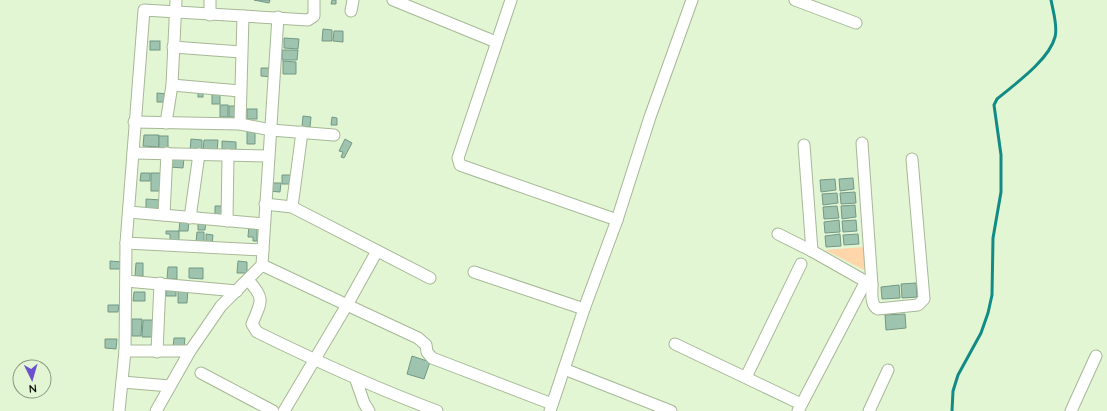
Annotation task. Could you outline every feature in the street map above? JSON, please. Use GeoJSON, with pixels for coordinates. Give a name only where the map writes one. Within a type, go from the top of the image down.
{"type":"FeatureCollection","features":[{"type":"Feature","properties":{"kind":"street"},"geometry":{"type":"LineString","coordinates":[[166,123],[172,85],[174,13],[176,0]]}},
{"type":"Feature","properties":{"kind":"street"},"geometry":{"type":"LineString","coordinates":[[210,0],[210,14]]}},
{"type":"Feature","properties":{"kind":"street"},"geometry":{"type":"LineString","coordinates":[[119,411],[124,351],[126,244],[134,122],[144,10],[174,13],[312,19],[314,16],[314,0]]}},
{"type":"Feature","properties":{"kind":"street"},"geometry":{"type":"LineString","coordinates":[[393,0],[496,42]]}},
{"type":"Feature","properties":{"kind":"street"},"geometry":{"type":"LineString","coordinates":[[510,0],[458,158],[460,165],[617,220]]}},
{"type":"Feature","properties":{"kind":"street"},"geometry":{"type":"LineString","coordinates":[[262,265],[418,338],[426,344],[426,352],[432,358],[551,407],[584,309],[617,220],[650,117],[692,0]]}},
{"type":"Feature","properties":{"kind":"street"},"geometry":{"type":"LineString","coordinates":[[795,0],[856,22]]}},
{"type":"Feature","properties":{"kind":"street"},"geometry":{"type":"LineString","coordinates":[[240,124],[243,16]]}},
{"type":"Feature","properties":{"kind":"street"},"geometry":{"type":"LineString","coordinates":[[156,411],[190,350],[221,306],[262,265],[278,17]]}},
{"type":"Feature","properties":{"kind":"street"},"geometry":{"type":"LineString","coordinates":[[173,47],[241,52]]}},
{"type":"Feature","properties":{"kind":"street"},"geometry":{"type":"LineString","coordinates":[[172,85],[240,91]]}},
{"type":"Feature","properties":{"kind":"street"},"geometry":{"type":"LineString","coordinates":[[134,122],[240,124],[271,130],[334,135]]}},
{"type":"Feature","properties":{"kind":"street"},"geometry":{"type":"LineString","coordinates":[[292,207],[302,132]]}},
{"type":"Feature","properties":{"kind":"street"},"geometry":{"type":"LineString","coordinates":[[862,143],[869,283],[873,303],[878,309],[918,305],[922,303],[924,299],[912,160]]}},
{"type":"Feature","properties":{"kind":"street"},"geometry":{"type":"LineString","coordinates":[[804,145],[812,251]]}},
{"type":"Feature","properties":{"kind":"street"},"geometry":{"type":"LineString","coordinates":[[133,153],[268,156]]}},
{"type":"Feature","properties":{"kind":"street"},"geometry":{"type":"LineString","coordinates":[[164,215],[167,153]]}},
{"type":"Feature","properties":{"kind":"street"},"geometry":{"type":"LineString","coordinates":[[190,218],[199,154]]}},
{"type":"Feature","properties":{"kind":"street"},"geometry":{"type":"LineString","coordinates":[[227,221],[228,155]]}},
{"type":"Feature","properties":{"kind":"street"},"geometry":{"type":"LineString","coordinates":[[265,204],[292,207],[430,278]]}},
{"type":"Feature","properties":{"kind":"street"},"geometry":{"type":"LineString","coordinates":[[129,212],[264,224]]}},
{"type":"Feature","properties":{"kind":"street"},"geometry":{"type":"LineString","coordinates":[[778,234],[869,283]]}},
{"type":"Feature","properties":{"kind":"street"},"geometry":{"type":"LineString","coordinates":[[126,244],[263,250]]}},
{"type":"Feature","properties":{"kind":"street"},"geometry":{"type":"LineString","coordinates":[[284,411],[347,305],[377,250]]}},
{"type":"Feature","properties":{"kind":"street"},"geometry":{"type":"LineString","coordinates":[[746,377],[801,264]]}},
{"type":"Feature","properties":{"kind":"street"},"geometry":{"type":"LineString","coordinates":[[474,272],[584,309]]}},
{"type":"Feature","properties":{"kind":"street"},"geometry":{"type":"LineString","coordinates":[[248,280],[259,292],[261,298],[260,306],[252,324],[253,328],[257,332],[356,380],[437,411]]}},
{"type":"Feature","properties":{"kind":"street"},"geometry":{"type":"LineString","coordinates":[[126,281],[237,291]]}},
{"type":"Feature","properties":{"kind":"street"},"geometry":{"type":"LineString","coordinates":[[157,352],[160,283]]}},
{"type":"Feature","properties":{"kind":"street"},"geometry":{"type":"LineString","coordinates":[[675,344],[746,377],[799,408],[869,283]]}},
{"type":"Feature","properties":{"kind":"street"},"geometry":{"type":"LineString","coordinates":[[124,351],[157,352],[190,350]]}},
{"type":"Feature","properties":{"kind":"street"},"geometry":{"type":"LineString","coordinates":[[1071,411],[1096,356]]}},
{"type":"Feature","properties":{"kind":"street"},"geometry":{"type":"LineString","coordinates":[[564,369],[659,409],[671,411]]}},
{"type":"Feature","properties":{"kind":"street"},"geometry":{"type":"LineString","coordinates":[[870,411],[888,370]]}},
{"type":"Feature","properties":{"kind":"street"},"geometry":{"type":"LineString","coordinates":[[200,373],[273,411]]}},
{"type":"Feature","properties":{"kind":"street"},"geometry":{"type":"LineString","coordinates":[[356,380],[364,403],[369,411]]}},
{"type":"Feature","properties":{"kind":"street"},"geometry":{"type":"LineString","coordinates":[[122,382],[170,386]]}},
{"type":"Feature","properties":{"kind":"shaded area"},"geometry":{"type":"Polygon","coordinates":[[[865,247],[868,272],[825,250],[865,247]]]}},
{"type":"Feature","properties":{"kind":"building"},"geometry":{"type":"Polygon","coordinates":[[[254,0],[270,0],[269,3],[254,0]]]}},
{"type":"Feature","properties":{"kind":"building"},"geometry":{"type":"Polygon","coordinates":[[[332,0],[336,0],[336,4],[331,4],[332,0]]]}},
{"type":"Feature","properties":{"kind":"building"},"geometry":{"type":"Polygon","coordinates":[[[323,29],[332,30],[332,41],[322,41],[323,29]]]}},
{"type":"Feature","properties":{"kind":"building"},"geometry":{"type":"Polygon","coordinates":[[[334,31],[343,31],[343,42],[333,41],[334,31]]]}},
{"type":"Feature","properties":{"kind":"building"},"geometry":{"type":"Polygon","coordinates":[[[284,38],[299,39],[298,49],[284,48],[284,38]]]}},
{"type":"Feature","properties":{"kind":"building"},"geometry":{"type":"Polygon","coordinates":[[[150,41],[160,41],[160,50],[150,50],[150,41]]]}},
{"type":"Feature","properties":{"kind":"building"},"geometry":{"type":"Polygon","coordinates":[[[282,50],[298,50],[297,60],[282,60],[282,50]]]}},
{"type":"Feature","properties":{"kind":"building"},"geometry":{"type":"Polygon","coordinates":[[[283,61],[296,62],[296,74],[283,74],[283,61]]]}},
{"type":"Feature","properties":{"kind":"building"},"geometry":{"type":"Polygon","coordinates":[[[261,68],[272,68],[272,77],[261,76],[261,68]]]}},
{"type":"Feature","properties":{"kind":"building"},"geometry":{"type":"Polygon","coordinates":[[[198,91],[203,91],[203,97],[198,97],[198,91]]]}},
{"type":"Feature","properties":{"kind":"building"},"geometry":{"type":"Polygon","coordinates":[[[212,92],[220,92],[220,104],[212,104],[212,92]]]}},
{"type":"Feature","properties":{"kind":"building"},"geometry":{"type":"Polygon","coordinates":[[[157,93],[168,94],[168,102],[157,102],[157,93]]]}},
{"type":"Feature","properties":{"kind":"building"},"geometry":{"type":"Polygon","coordinates":[[[220,105],[228,105],[228,117],[220,117],[220,105]]]}},
{"type":"Feature","properties":{"kind":"building"},"geometry":{"type":"Polygon","coordinates":[[[229,106],[237,106],[237,117],[229,117],[229,106]]]}},
{"type":"Feature","properties":{"kind":"building"},"geometry":{"type":"Polygon","coordinates":[[[247,109],[257,109],[257,119],[247,119],[247,109]]]}},
{"type":"Feature","properties":{"kind":"building"},"geometry":{"type":"Polygon","coordinates":[[[303,116],[311,117],[310,127],[302,127],[303,116]]]}},
{"type":"Feature","properties":{"kind":"building"},"geometry":{"type":"Polygon","coordinates":[[[332,117],[337,118],[337,125],[331,125],[332,117]]]}},
{"type":"Feature","properties":{"kind":"building"},"geometry":{"type":"Polygon","coordinates":[[[247,129],[255,130],[255,144],[247,144],[247,129]]]}},
{"type":"Feature","properties":{"kind":"building"},"geometry":{"type":"Polygon","coordinates":[[[144,135],[159,135],[159,147],[143,146],[144,135]]]}},
{"type":"Feature","properties":{"kind":"building"},"geometry":{"type":"Polygon","coordinates":[[[159,136],[168,136],[168,149],[159,149],[159,136]]]}},
{"type":"Feature","properties":{"kind":"building"},"geometry":{"type":"Polygon","coordinates":[[[191,139],[202,140],[202,151],[190,151],[191,139]]]}},
{"type":"Feature","properties":{"kind":"building"},"geometry":{"type":"Polygon","coordinates":[[[345,139],[352,143],[344,158],[341,157],[343,152],[339,151],[345,139]]]}},
{"type":"Feature","properties":{"kind":"building"},"geometry":{"type":"Polygon","coordinates":[[[204,140],[218,140],[217,152],[203,152],[204,140]]]}},
{"type":"Feature","properties":{"kind":"building"},"geometry":{"type":"Polygon","coordinates":[[[222,141],[236,142],[236,153],[222,153],[222,141]]]}},
{"type":"Feature","properties":{"kind":"building"},"geometry":{"type":"Polygon","coordinates":[[[170,157],[184,158],[183,168],[170,167],[170,157]]]}},
{"type":"Feature","properties":{"kind":"building"},"geometry":{"type":"Polygon","coordinates":[[[141,173],[150,173],[150,181],[140,181],[141,173]]]}},
{"type":"Feature","properties":{"kind":"building"},"geometry":{"type":"Polygon","coordinates":[[[151,173],[162,173],[162,191],[151,191],[151,173]]]}},
{"type":"Feature","properties":{"kind":"building"},"geometry":{"type":"Polygon","coordinates":[[[282,175],[294,175],[293,184],[282,184],[282,175]]]}},
{"type":"Feature","properties":{"kind":"building"},"geometry":{"type":"Polygon","coordinates":[[[853,178],[854,189],[840,191],[839,179],[853,178]]]}},
{"type":"Feature","properties":{"kind":"building"},"geometry":{"type":"Polygon","coordinates":[[[835,179],[836,190],[821,192],[820,180],[835,179]]]}},
{"type":"Feature","properties":{"kind":"building"},"geometry":{"type":"Polygon","coordinates":[[[269,183],[281,183],[280,192],[268,191],[269,183]]]}},
{"type":"Feature","properties":{"kind":"building"},"geometry":{"type":"Polygon","coordinates":[[[855,192],[856,203],[841,204],[840,193],[855,192]]]}},
{"type":"Feature","properties":{"kind":"building"},"geometry":{"type":"Polygon","coordinates":[[[837,193],[838,203],[823,205],[822,194],[837,193]]]}},
{"type":"Feature","properties":{"kind":"building"},"geometry":{"type":"Polygon","coordinates":[[[146,199],[161,200],[161,209],[146,209],[146,199]]]}},
{"type":"Feature","properties":{"kind":"building"},"geometry":{"type":"Polygon","coordinates":[[[855,205],[856,217],[842,219],[841,206],[855,205]]]}},
{"type":"Feature","properties":{"kind":"building"},"geometry":{"type":"Polygon","coordinates":[[[215,206],[225,206],[224,215],[215,215],[215,206]]]}},
{"type":"Feature","properties":{"kind":"building"},"geometry":{"type":"Polygon","coordinates":[[[837,206],[839,218],[824,219],[823,207],[837,206]]]}},
{"type":"Feature","properties":{"kind":"building"},"geometry":{"type":"Polygon","coordinates":[[[180,220],[189,220],[188,231],[179,231],[180,220]]]}},
{"type":"Feature","properties":{"kind":"building"},"geometry":{"type":"Polygon","coordinates":[[[198,220],[206,220],[205,230],[198,230],[198,220]]]}},
{"type":"Feature","properties":{"kind":"building"},"geometry":{"type":"Polygon","coordinates":[[[839,220],[840,232],[825,233],[824,222],[839,220]]]}},
{"type":"Feature","properties":{"kind":"building"},"geometry":{"type":"Polygon","coordinates":[[[856,220],[857,231],[843,232],[842,221],[856,220]]]}},
{"type":"Feature","properties":{"kind":"building"},"geometry":{"type":"Polygon","coordinates":[[[249,225],[257,225],[257,241],[253,241],[253,237],[248,237],[249,225]]]}},
{"type":"Feature","properties":{"kind":"building"},"geometry":{"type":"Polygon","coordinates":[[[166,231],[179,231],[179,242],[170,242],[170,234],[166,234],[166,231]]]}},
{"type":"Feature","properties":{"kind":"building"},"geometry":{"type":"Polygon","coordinates":[[[197,232],[204,232],[204,243],[196,242],[197,232]]]}},
{"type":"Feature","properties":{"kind":"building"},"geometry":{"type":"Polygon","coordinates":[[[206,234],[213,235],[212,245],[206,245],[206,234]]]}},
{"type":"Feature","properties":{"kind":"building"},"geometry":{"type":"Polygon","coordinates":[[[840,234],[841,246],[826,247],[825,236],[840,234]]]}},
{"type":"Feature","properties":{"kind":"building"},"geometry":{"type":"Polygon","coordinates":[[[858,234],[859,244],[844,245],[843,235],[858,234]]]}},
{"type":"Feature","properties":{"kind":"building"},"geometry":{"type":"Polygon","coordinates":[[[110,261],[123,262],[123,269],[110,269],[110,261]]]}},
{"type":"Feature","properties":{"kind":"building"},"geometry":{"type":"Polygon","coordinates":[[[238,261],[247,262],[247,273],[237,273],[238,261]]]}},
{"type":"Feature","properties":{"kind":"building"},"geometry":{"type":"Polygon","coordinates":[[[136,263],[143,263],[143,276],[135,276],[136,263]]]}},
{"type":"Feature","properties":{"kind":"building"},"geometry":{"type":"Polygon","coordinates":[[[168,267],[177,267],[177,279],[167,279],[168,267]]]}},
{"type":"Feature","properties":{"kind":"building"},"geometry":{"type":"Polygon","coordinates":[[[189,268],[203,268],[203,279],[189,278],[189,268]]]}},
{"type":"Feature","properties":{"kind":"building"},"geometry":{"type":"Polygon","coordinates":[[[916,283],[917,297],[902,298],[901,284],[916,283]]]}},
{"type":"Feature","properties":{"kind":"building"},"geometry":{"type":"Polygon","coordinates":[[[899,285],[900,298],[882,299],[881,287],[899,285]]]}},
{"type":"Feature","properties":{"kind":"building"},"geometry":{"type":"Polygon","coordinates":[[[166,287],[176,287],[176,296],[166,296],[166,287]]]}},
{"type":"Feature","properties":{"kind":"building"},"geometry":{"type":"Polygon","coordinates":[[[178,288],[188,288],[187,303],[178,303],[178,288]]]}},
{"type":"Feature","properties":{"kind":"building"},"geometry":{"type":"Polygon","coordinates":[[[134,292],[145,292],[145,301],[133,301],[134,292]]]}},
{"type":"Feature","properties":{"kind":"building"},"geometry":{"type":"Polygon","coordinates":[[[108,305],[119,305],[118,312],[108,312],[108,305]]]}},
{"type":"Feature","properties":{"kind":"building"},"geometry":{"type":"Polygon","coordinates":[[[905,314],[906,328],[886,330],[885,315],[905,314]]]}},
{"type":"Feature","properties":{"kind":"building"},"geometry":{"type":"Polygon","coordinates":[[[132,319],[142,319],[141,336],[132,336],[132,319]]]}},
{"type":"Feature","properties":{"kind":"building"},"geometry":{"type":"Polygon","coordinates":[[[143,320],[154,320],[154,337],[142,337],[143,320]]]}},
{"type":"Feature","properties":{"kind":"building"},"geometry":{"type":"Polygon","coordinates":[[[174,338],[185,338],[184,348],[173,348],[174,338]]]}},
{"type":"Feature","properties":{"kind":"building"},"geometry":{"type":"Polygon","coordinates":[[[105,339],[117,339],[116,349],[105,348],[105,339]]]}},
{"type":"Feature","properties":{"kind":"building"},"geometry":{"type":"Polygon","coordinates":[[[412,356],[430,362],[424,379],[407,374],[412,356]]]}},
{"type":"Feature","properties":{"kind":"waterway"},"geometry":{"type":"LineString","coordinates":[[952,411],[953,391],[958,375],[981,333],[992,295],[993,238],[1001,192],[1001,155],[994,105],[997,99],[1039,63],[1052,46],[1056,28],[1051,0]]}}]}
